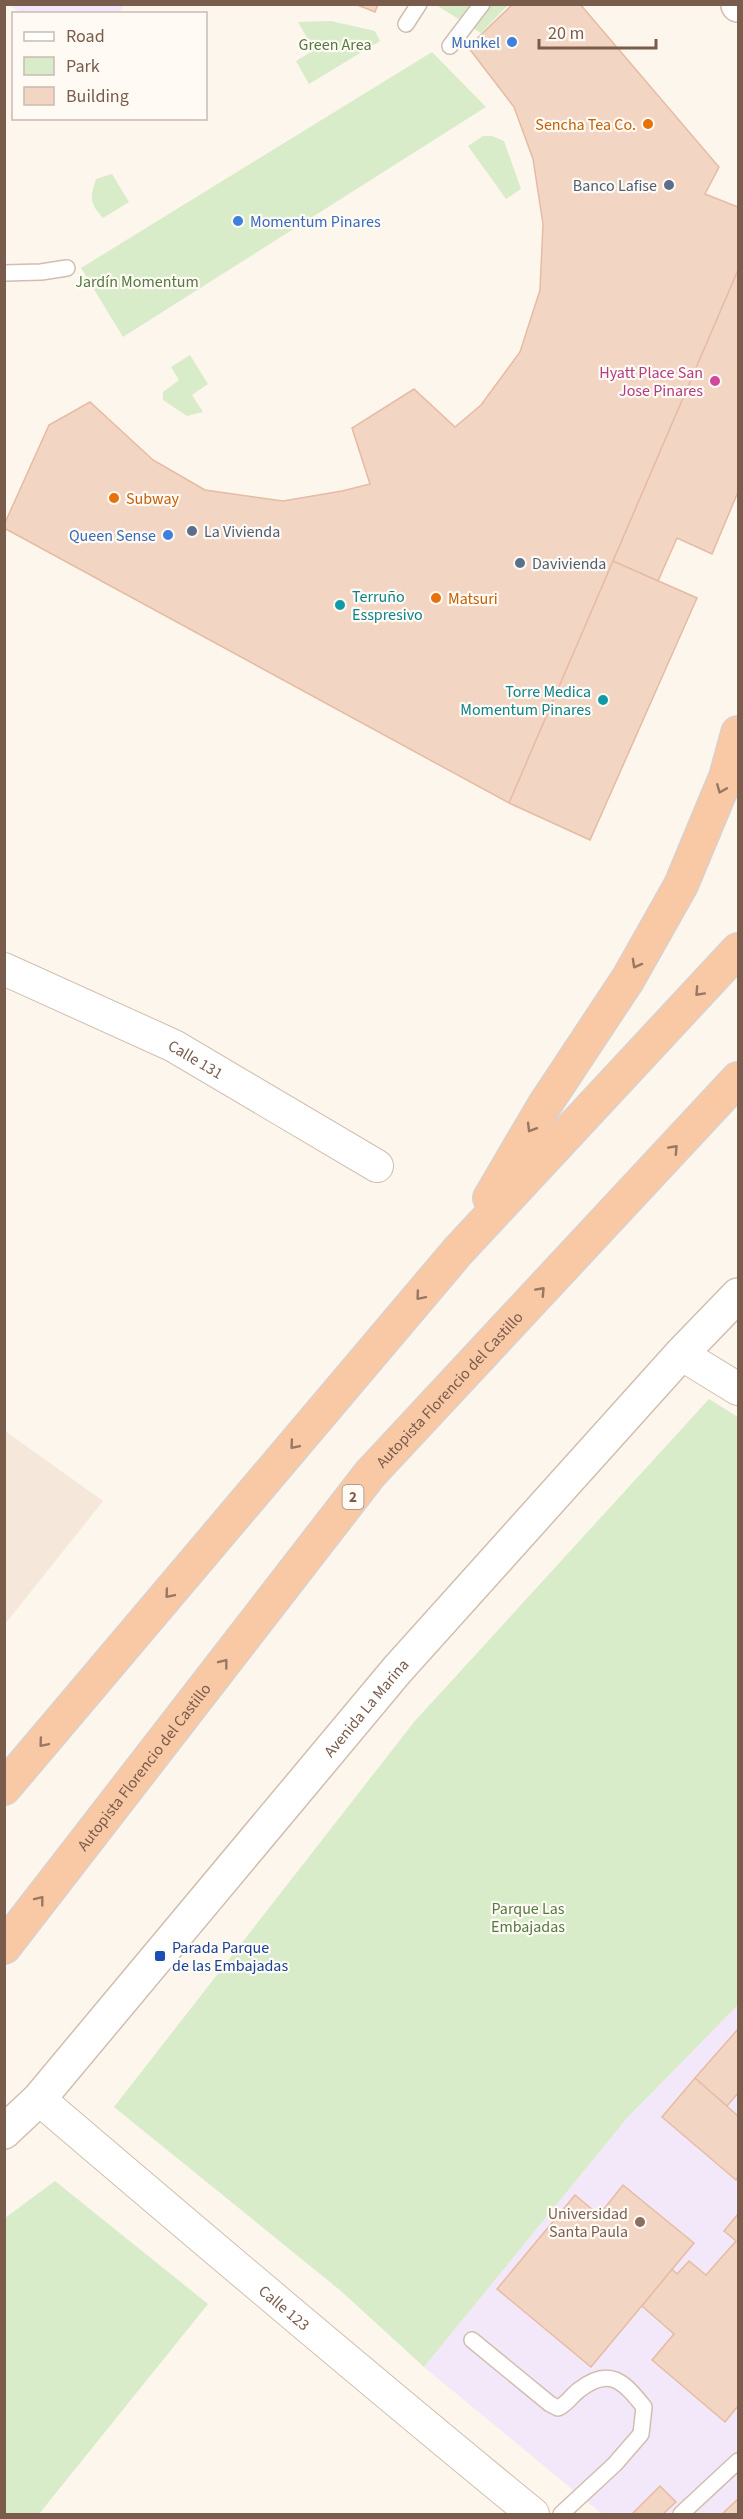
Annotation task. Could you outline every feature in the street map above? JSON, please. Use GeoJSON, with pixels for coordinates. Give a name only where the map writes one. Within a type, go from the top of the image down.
{"type":"FeatureCollection","features":[{"type":"Feature","properties":{"kind":"highway"},"geometry":{"type":"LineString","coordinates":[[458,1251],[544,1106],[628,979],[681,885],[726,777],[738,733]]}},
{"type":"Feature","properties":{"kind":"highway"},"geometry":{"type":"LineString","coordinates":[[4,1788],[458,1251],[738,950]]}},
{"type":"Feature","properties":{"kind":"highway","name":"Autopista Florencio del Castillo"},"geometry":{"type":"LineString","coordinates":[[4,1947],[370,1474],[738,1079]]}},
{"type":"Feature","properties":{"kind":"street","name":"Calle 131"},"geometry":{"type":"LineString","coordinates":[[4,969],[174,1046],[377,1166]]}},
{"type":"Feature","properties":{"kind":"street","name":"Avenida La Marina"},"geometry":{"type":"LineString","coordinates":[[4,2132],[39,2099],[397,1670],[681,1354],[738,1295]]}},
{"type":"Feature","properties":{"kind":"street"},"geometry":{"type":"LineString","coordinates":[[681,1354],[738,1389]]}},
{"type":"Feature","properties":{"kind":"street","name":"Calle 123"},"geometry":{"type":"LineString","coordinates":[[39,2099],[305,2326],[533,2514]]}},
{"type":"Feature","properties":{"kind":"lane"},"geometry":{"type":"LineString","coordinates":[[406,24],[418,4]]}},
{"type":"Feature","properties":{"kind":"lane"},"geometry":{"type":"LineString","coordinates":[[450,46],[482,4]]}},
{"type":"Feature","properties":{"kind":"lane"},"geometry":{"type":"LineString","coordinates":[[4,273],[41,272],[67,268]]}},
{"type":"Feature","properties":{"kind":"lane"},"geometry":{"type":"LineString","coordinates":[[472,2340],[550,2404],[558,2408],[566,2404],[579,2390],[600,2378],[616,2378],[629,2389],[644,2408],[641,2434],[615,2464],[561,2514]]}},
{"type":"Feature","properties":{"kind":"lane"},"geometry":{"type":"LineString","coordinates":[[681,2514],[738,2461]]}},
{"type":"Feature","properties":{"kind":"shaded area"},"geometry":{"type":"Polygon","coordinates":[[[7,5],[124,5],[120,12],[21,12],[7,5]]]}},
{"type":"Feature","properties":{"kind":"shaded area"},"geometry":{"type":"Polygon","coordinates":[[[5,1431],[103,1501],[5,1624],[5,1431]]]}},
{"type":"Feature","properties":{"kind":"shaded area","name":"Universidad Santa Paula"},"geometry":{"type":"Polygon","coordinates":[[[738,2005],[738,2514],[602,2514],[424,2367],[627,2118],[738,2005]]]}},
{"type":"Feature","properties":{"kind":"green space"},"geometry":{"type":"Polygon","coordinates":[[[436,5],[508,5],[481,33],[436,5]]]}},
{"type":"Feature","properties":{"kind":"green space","name":"Green Area"},"geometry":{"type":"Polygon","coordinates":[[[331,21],[375,31],[380,41],[309,84],[296,61],[314,50],[298,22],[331,21]]]}},
{"type":"Feature","properties":{"kind":"green space","name":"Jardín Momentum"},"geometry":{"type":"Polygon","coordinates":[[[432,52],[486,107],[123,337],[81,268],[432,52]]]}},
{"type":"Feature","properties":{"kind":"green space"},"geometry":{"type":"Polygon","coordinates":[[[483,136],[492,136],[504,141],[521,189],[506,199],[468,146],[483,136]]]}},
{"type":"Feature","properties":{"kind":"green space"},"geometry":{"type":"Polygon","coordinates":[[[112,174],[129,202],[103,218],[93,204],[93,191],[96,179],[112,174]]]}},
{"type":"Feature","properties":{"kind":"green space"},"geometry":{"type":"Polygon","coordinates":[[[190,355],[208,384],[192,395],[203,412],[187,416],[163,400],[163,392],[179,380],[171,367],[190,355]]]}},
{"type":"Feature","properties":{"kind":"green space","name":"Parque Las Embajadas"},"geometry":{"type":"Polygon","coordinates":[[[709,1399],[738,1417],[738,2005],[627,2118],[424,2367],[341,2291],[114,2107],[414,1722],[709,1399]]]}},
{"type":"Feature","properties":{"kind":"green space"},"geometry":{"type":"Polygon","coordinates":[[[55,2181],[208,2304],[39,2514],[5,2514],[5,2218],[55,2181]]]}},
{"type":"Feature","properties":{"kind":"building"},"geometry":{"type":"Polygon","coordinates":[[[355,4],[378,4],[375,12],[355,4]]]}},
{"type":"Feature","properties":{"kind":"building"},"geometry":{"type":"Polygon","coordinates":[[[513,4],[580,4],[719,167],[705,194],[738,207],[738,270],[509,803],[4,528],[4,525],[49,425],[90,402],[153,460],[205,490],[283,501],[370,484],[352,428],[414,389],[455,427],[481,405],[520,352],[540,290],[543,224],[533,159],[514,107],[468,47],[513,4]]]}},
{"type":"Feature","properties":{"kind":"building","name":"Hyatt Place San Jose Pinares"},"geometry":{"type":"Polygon","coordinates":[[[738,270],[738,492],[712,554],[677,538],[658,581],[613,561],[738,270]]]}},
{"type":"Feature","properties":{"kind":"building","name":"Torre Medica Momentum Pinares"},"geometry":{"type":"Polygon","coordinates":[[[613,561],[697,598],[590,840],[509,803],[613,561]]]}},
{"type":"Feature","properties":{"kind":"building"},"geometry":{"type":"Polygon","coordinates":[[[738,2029],[738,2093],[727,2106],[695,2078],[738,2029]]]}},
{"type":"Feature","properties":{"kind":"building"},"geometry":{"type":"Polygon","coordinates":[[[695,2078],[738,2116],[738,2177],[736,2180],[662,2117],[695,2078]]]}},
{"type":"Feature","properties":{"kind":"building"},"geometry":{"type":"Polygon","coordinates":[[[623,2185],[694,2243],[591,2367],[497,2289],[575,2195],[599,2215],[623,2185]]]}},
{"type":"Feature","properties":{"kind":"building"},"geometry":{"type":"Polygon","coordinates":[[[738,2214],[738,2406],[725,2422],[652,2360],[674,2334],[642,2306],[672,2269],[677,2274],[689,2261],[706,2275],[736,2241],[724,2231],[738,2214]]]}},
{"type":"Feature","properties":{"kind":"building"},"geometry":{"type":"Polygon","coordinates":[[[660,2486],[676,2502],[663,2514],[632,2514],[660,2486]]]}},
{"type":"Feature","properties":{"kind":"building"},"geometry":{"type":"Polygon","coordinates":[[[738,2499],[738,2514],[722,2514],[738,2499]]]}},
{"type":"Feature","properties":{"kind":"place","name":"Munkel"},"geometry":{"type":"Point","coordinates":[512,42]}},
{"type":"Feature","properties":{"kind":"place","name":"Sencha Tea Co."},"geometry":{"type":"Point","coordinates":[648,124]}},
{"type":"Feature","properties":{"kind":"place","name":"Banco Lafise"},"geometry":{"type":"Point","coordinates":[669,185]}},
{"type":"Feature","properties":{"kind":"place","name":"Momentum Pinares"},"geometry":{"type":"Point","coordinates":[238,221]}},
{"type":"Feature","properties":{"kind":"place","name":"Hyatt Place San Jose Pinares"},"geometry":{"type":"Point","coordinates":[715,381]}},
{"type":"Feature","properties":{"kind":"place","name":"Subway"},"geometry":{"type":"Point","coordinates":[114,498]}},
{"type":"Feature","properties":{"kind":"place","name":"La Vivienda"},"geometry":{"type":"Point","coordinates":[192,531]}},
{"type":"Feature","properties":{"kind":"place","name":"Queen Sense"},"geometry":{"type":"Point","coordinates":[168,535]}},
{"type":"Feature","properties":{"kind":"place","name":"Davivienda"},"geometry":{"type":"Point","coordinates":[520,563]}},
{"type":"Feature","properties":{"kind":"place","name":"Matsuri"},"geometry":{"type":"Point","coordinates":[436,598]}},
{"type":"Feature","properties":{"kind":"place","name":"Terruño Esspresivo"},"geometry":{"type":"Point","coordinates":[340,605]}},
{"type":"Feature","properties":{"kind":"place","name":"Torre Medica Momentum Pinares"},"geometry":{"type":"Point","coordinates":[603,700]}},
{"type":"Feature","properties":{"kind":"place","name":"Parada Parque de las Embajadas"},"geometry":{"type":"Point","coordinates":[160,1956]}},
{"type":"Feature","properties":{"kind":"place","name":"Universidad Santa Paula"},"geometry":{"type":"Point","coordinates":[640,2222]}}]}
